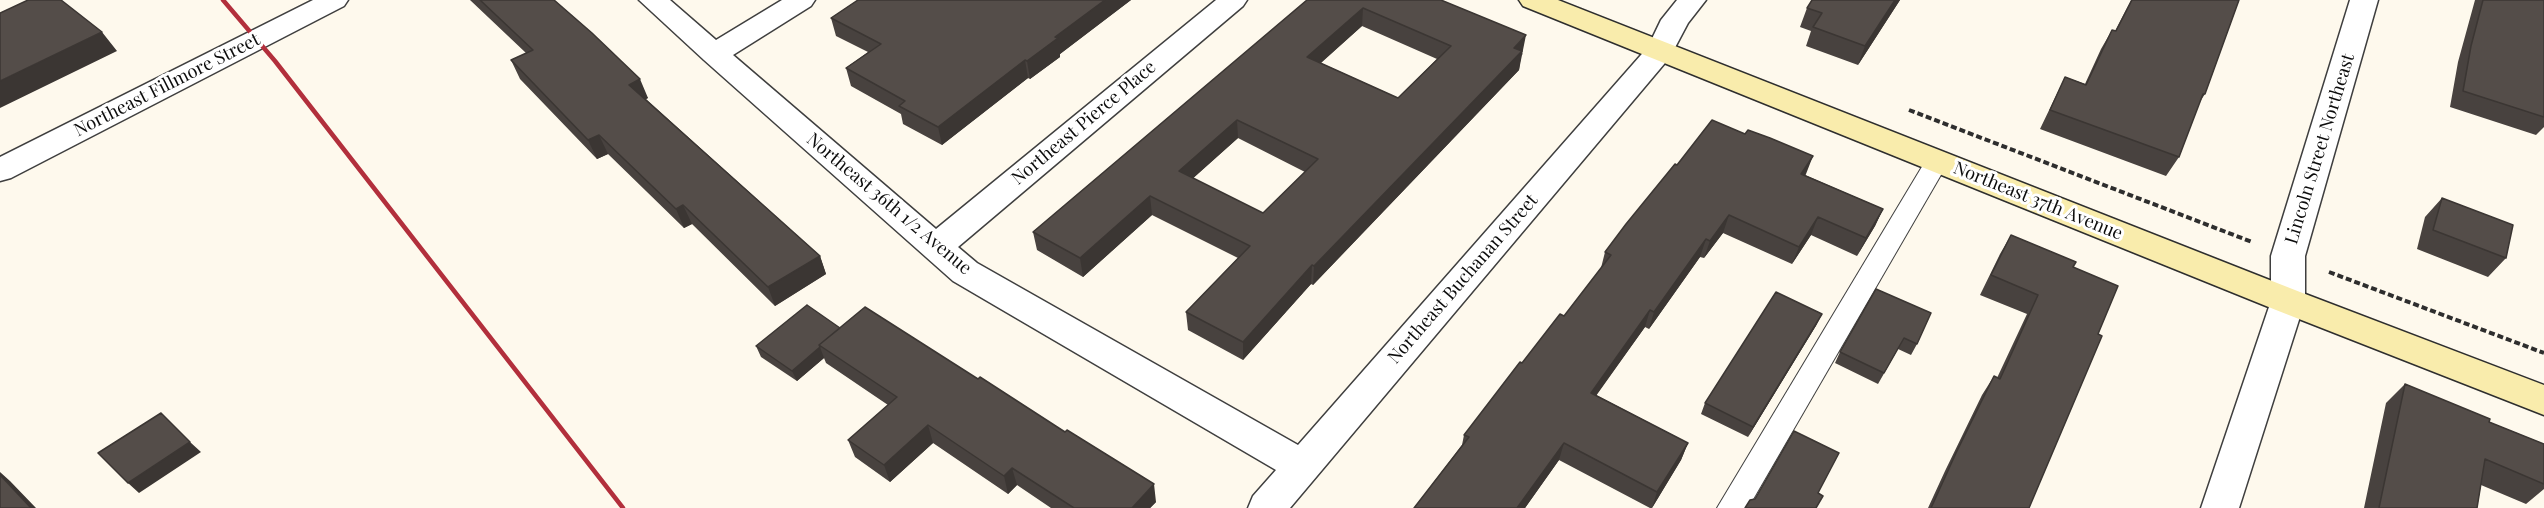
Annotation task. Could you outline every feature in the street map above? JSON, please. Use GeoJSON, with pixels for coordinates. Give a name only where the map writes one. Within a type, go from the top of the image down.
{"type":"FeatureCollection","features":[{"type":"Feature","properties":{"kind":"street","name":"Northeast Fillmore Street"},"geometry":{"type":"LineString","coordinates":[[0,170],[334,0]]}},
{"type":"Feature","properties":{"kind":"street","name":"Northeast 36th 1/2 Avenue"},"geometry":{"type":"LineString","coordinates":[[653,0],[965,272],[1303,466]]}},
{"type":"Feature","properties":{"kind":"street"},"geometry":{"type":"LineString","coordinates":[[714,54],[801,0]]}},
{"type":"Feature","properties":{"kind":"street","name":"Northeast Pierce Place"},"geometry":{"type":"LineString","coordinates":[[936,247],[1233,0]]}},
{"type":"Feature","properties":{"kind":"street","name":"Northeast 37th Avenue"},"geometry":{"type":"LineString","coordinates":[[1533,0],[2288,301],[2544,399]]}},
{"type":"Feature","properties":{"kind":"street","name":"Northeast Buchanan Street"},"geometry":{"type":"LineString","coordinates":[[1267,508],[1660,51],[1675,20],[1692,0]]}},
{"type":"Feature","properties":{"kind":"street","name":"Lincoln Street Northeast"},"geometry":{"type":"LineString","coordinates":[[2220,508],[2288,301],[2288,256],[2364,0]]}},
{"type":"Feature","properties":{"kind":"lane"},"geometry":{"type":"LineString","coordinates":[[1732,508],[1937,161]]}},
{"type":"Feature","properties":{"kind":"path"},"geometry":{"type":"LineString","coordinates":[[1907,109],[2228,232]]}},
{"type":"Feature","properties":{"kind":"path"},"geometry":{"type":"LineString","coordinates":[[2322,269],[2544,353]]}},
{"type":"Feature","properties":{"kind":"building"},"geometry":{"type":"Polygon","coordinates":[[[28,0],[61,0],[102,32],[0,81],[0,13],[28,0]]]}},
{"type":"Feature","properties":{"kind":"building"},"geometry":{"type":"Polygon","coordinates":[[[480,0],[554,0],[640,79],[629,85],[820,256],[768,287],[683,205],[676,209],[599,135],[588,140],[511,60],[533,50],[480,0]]]}},
{"type":"Feature","properties":{"kind":"building"},"geometry":{"type":"Polygon","coordinates":[[[858,0],[1105,0],[938,127],[899,106],[905,101],[846,68],[881,44],[831,18],[858,0]]]}},
{"type":"Feature","properties":{"kind":"building"},"geometry":{"type":"Polygon","coordinates":[[[1307,0],[1441,0],[1526,35],[1514,48],[1522,51],[1314,266],[1312,265],[1243,342],[1186,312],[1250,246],[1150,196],[1080,258],[1033,232],[1307,0]],[[1363,8],[1307,57],[1398,98],[1451,46],[1363,8]],[[1237,120],[1179,171],[1263,213],[1318,159],[1237,120]]]}},
{"type":"Feature","properties":{"kind":"building"},"geometry":{"type":"Polygon","coordinates":[[[1812,0],[1895,0],[1865,46],[1813,27],[1822,13],[1807,8],[1812,0]]]}},
{"type":"Feature","properties":{"kind":"building"},"geometry":{"type":"Polygon","coordinates":[[[2132,0],[2239,0],[2179,157],[2050,110],[2065,77],[2086,85],[2112,30],[2116,31],[2132,0]]]}},
{"type":"Feature","properties":{"kind":"building"},"geometry":{"type":"Polygon","coordinates":[[[2483,0],[2544,0],[2544,117],[2463,91],[2471,46],[2483,0]]]}},
{"type":"Feature","properties":{"kind":"building"},"geometry":{"type":"Polygon","coordinates":[[[1712,120],[1745,134],[1748,130],[1813,156],[1801,174],[1883,209],[1866,238],[1818,217],[1799,247],[1729,215],[1710,241],[1706,239],[1654,312],[1650,310],[1591,393],[1688,443],[1657,492],[1564,443],[1517,508],[1414,508],[1469,437],[1464,435],[1520,362],[1522,363],[1560,314],[1564,316],[1611,255],[1605,252],[1626,224],[1712,120]]]}},
{"type":"Feature","properties":{"kind":"building"},"geometry":{"type":"Polygon","coordinates":[[[2442,198],[2513,225],[2506,258],[2433,230],[2442,198]]]}},
{"type":"Feature","properties":{"kind":"building"},"geometry":{"type":"Polygon","coordinates":[[[2011,235],[2076,262],[2073,267],[2118,286],[2098,334],[2102,336],[2029,508],[1931,508],[1994,376],[2000,379],[2038,295],[1991,275],[2011,235]]]}},
{"type":"Feature","properties":{"kind":"building"},"geometry":{"type":"Polygon","coordinates":[[[1876,289],[1931,313],[1917,344],[1904,338],[1884,373],[1840,352],[1876,289]]]}},
{"type":"Feature","properties":{"kind":"building"},"geometry":{"type":"Polygon","coordinates":[[[1776,292],[1822,314],[1753,427],[1705,403],[1776,292]]]}},
{"type":"Feature","properties":{"kind":"building"},"geometry":{"type":"Polygon","coordinates":[[[807,305],[840,328],[792,371],[756,346],[807,305]]]}},
{"type":"Feature","properties":{"kind":"building"},"geometry":{"type":"Polygon","coordinates":[[[865,307],[978,379],[980,377],[1065,432],[1067,430],[1154,484],[1132,508],[1074,508],[1012,468],[1004,476],[928,425],[884,465],[848,440],[897,397],[819,345],[865,307]]]}},
{"type":"Feature","properties":{"kind":"building"},"geometry":{"type":"Polygon","coordinates":[[[2405,384],[2544,444],[2544,484],[2485,459],[2477,508],[2379,508],[2405,384]]]}},
{"type":"Feature","properties":{"kind":"building"},"geometry":{"type":"Polygon","coordinates":[[[161,413],[190,442],[128,483],[98,453],[161,413]]]}},
{"type":"Feature","properties":{"kind":"building"},"geometry":{"type":"Polygon","coordinates":[[[1794,431],[1839,453],[1818,493],[1823,496],[1816,508],[1745,508],[1750,500],[1755,499],[1794,431]]]}},
{"type":"Feature","properties":{"kind":"building"},"geometry":{"type":"Polygon","coordinates":[[[0,475],[31,508],[0,508],[0,475]]]}},
{"type":"Feature","properties":{"kind":"railway"},"geometry":{"type":"LineString","coordinates":[[223,0],[275,61],[623,508]]}}]}
